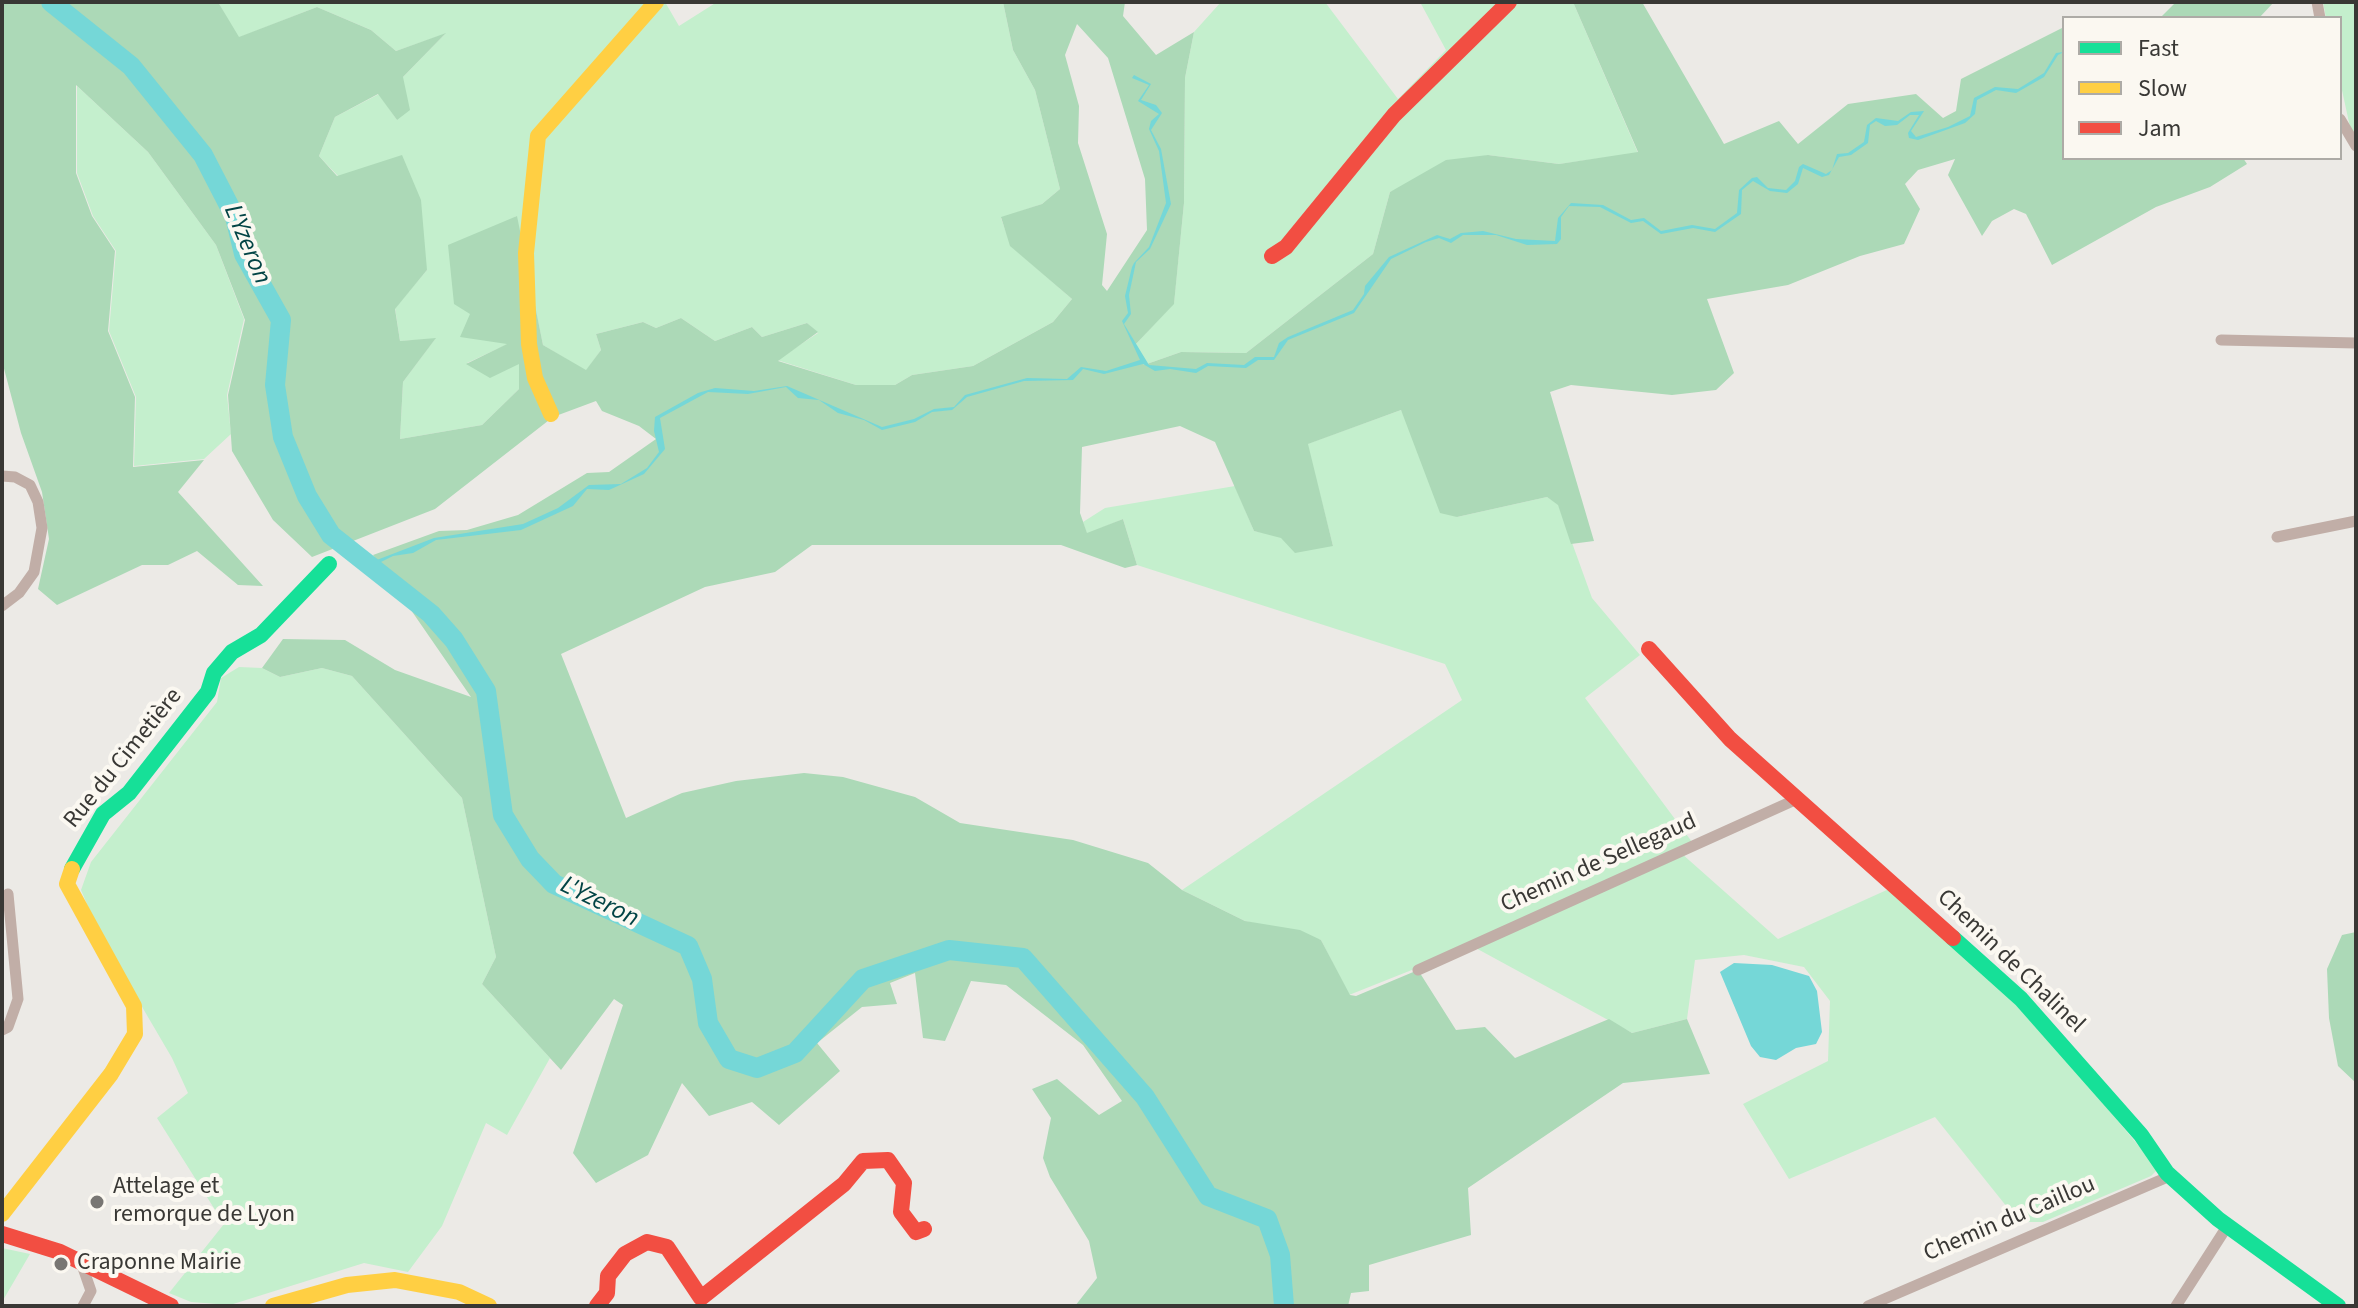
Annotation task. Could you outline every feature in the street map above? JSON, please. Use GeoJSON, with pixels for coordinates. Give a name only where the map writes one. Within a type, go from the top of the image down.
{"type":"FeatureCollection","features":[{"type":"Feature","properties":{"kind":"street"},"geometry":{"type":"LineString","coordinates":[[551,414],[535,378],[529,344],[526,253],[538,136],[656,2]]}},
{"type":"Feature","properties":{"kind":"street"},"geometry":{"type":"LineString","coordinates":[[1272,256],[1286,247],[1394,115],[1509,2]]}},
{"type":"Feature","properties":{"kind":"street"},"geometry":{"type":"LineString","coordinates":[[2342,122],[2356,146]]}},
{"type":"Feature","properties":{"kind":"street"},"geometry":{"type":"LineString","coordinates":[[2221,340],[2279,344],[2356,343]]}},
{"type":"Feature","properties":{"kind":"street"},"geometry":{"type":"LineString","coordinates":[[2,476],[15,477],[30,485],[38,502],[42,528],[34,572],[19,593],[2,606]]}},
{"type":"Feature","properties":{"kind":"street"},"geometry":{"type":"LineString","coordinates":[[2277,537],[2356,521]]}},
{"type":"Feature","properties":{"kind":"street","name":"Rue du Cimetière"},"geometry":{"type":"LineString","coordinates":[[2,1214],[111,1074],[135,1034],[134,1006],[67,884],[74,861],[103,814],[129,793],[195,710],[208,692],[214,673],[232,652],[261,635],[329,564]]}},
{"type":"Feature","properties":{"kind":"street","name":"Chemin de Chalinel"},"geometry":{"type":"LineString","coordinates":[[1649,649],[1715,724],[2021,999],[2141,1135],[2170,1176],[2301,1282],[2338,1306]]}},
{"type":"Feature","properties":{"kind":"street","name":"Chemin de Sellegaud"},"geometry":{"type":"LineString","coordinates":[[1418,970],[1797,799]]}},
{"type":"Feature","properties":{"kind":"street"},"geometry":{"type":"LineString","coordinates":[[2,1030],[8,1027],[18,999],[8,894]]}},
{"type":"Feature","properties":{"kind":"street"},"geometry":{"type":"LineString","coordinates":[[597,1306],[607,1293],[608,1276],[625,1254],[647,1242],[667,1247],[701,1298],[844,1184],[863,1161],[888,1160],[904,1183],[901,1212],[916,1232],[924,1229]]}},
{"type":"Feature","properties":{"kind":"street","name":"Chemin du Caillou"},"geometry":{"type":"LineString","coordinates":[[1868,1306],[2170,1176]]}},
{"type":"Feature","properties":{"kind":"street"},"geometry":{"type":"LineString","coordinates":[[2176,1306],[2228,1225]]}},
{"type":"Feature","properties":{"kind":"street"},"geometry":{"type":"LineString","coordinates":[[2,1234],[81,1262],[171,1306]]}},
{"type":"Feature","properties":{"kind":"street"},"geometry":{"type":"LineString","coordinates":[[81,1262],[91,1291],[83,1306]]}},
{"type":"Feature","properties":{"kind":"street"},"geometry":{"type":"LineString","coordinates":[[273,1306],[347,1285],[395,1280],[459,1292],[489,1306]]}},
{"type":"Feature","properties":{"kind":"green space"},"geometry":{"type":"Polygon","coordinates":[[[2,2],[218,2],[239,37],[317,7],[371,30],[396,51],[446,33],[403,77],[410,110],[397,120],[378,94],[335,117],[319,156],[337,176],[402,155],[421,200],[427,270],[395,309],[400,341],[436,338],[403,382],[400,439],[482,425],[519,389],[519,364],[490,378],[466,364],[507,344],[460,337],[470,314],[454,304],[448,245],[517,216],[543,345],[586,370],[601,350],[596,334],[643,322],[656,328],[681,318],[715,341],[752,327],[762,337],[807,323],[818,332],[778,361],[856,385],[895,385],[912,375],[973,366],[1053,322],[1072,299],[1010,246],[1001,217],[1042,204],[1060,189],[1035,90],[1013,50],[1003,2],[1125,2],[1123,16],[1156,55],[1194,32],[1185,78],[1184,203],[1174,304],[1135,345],[1144,365],[1181,352],[1246,353],[1373,254],[1390,192],[1446,160],[1488,155],[1559,164],[1638,152],[1573,2],[1642,2],[1724,144],[1779,121],[1798,144],[1848,104],[1916,94],[1943,118],[1956,111],[1961,79],[2062,28],[2062,160],[2244,160],[2247,164],[2210,187],[2156,207],[2052,265],[2026,214],[2014,209],[1992,221],[1982,236],[1948,175],[1955,159],[1918,170],[1905,184],[1920,209],[1904,244],[1860,256],[1788,285],[1707,299],[1734,373],[1716,390],[1672,395],[1571,385],[1550,392],[1594,541],[1571,544],[1558,505],[1547,497],[1457,517],[1440,513],[1401,410],[1308,444],[1333,546],[1295,553],[1281,538],[1254,531],[1215,442],[1180,426],[1082,447],[1080,513],[1087,533],[1123,519],[1137,565],[1125,568],[1061,545],[812,545],[775,572],[705,587],[561,654],[626,818],[682,793],[736,781],[804,773],[843,777],[915,797],[960,823],[1073,840],[1148,863],[1182,890],[1245,921],[1300,930],[1321,940],[1350,995],[1356,996],[1418,970],[1456,1030],[1485,1027],[1515,1058],[1609,1019],[1632,1033],[1687,1019],[1710,1074],[1623,1083],[1468,1188],[1471,1235],[1369,1265],[1369,1291],[1351,1293],[1348,1306],[1075,1306],[1097,1278],[1089,1241],[1050,1177],[1043,1158],[1051,1118],[1032,1089],[1057,1079],[1099,1115],[1122,1101],[1083,1045],[1006,985],[971,981],[945,1041],[923,1038],[915,973],[890,983],[897,1004],[862,1007],[817,1043],[840,1071],[779,1125],[752,1102],[709,1116],[682,1083],[648,1155],[596,1183],[573,1153],[623,1005],[614,999],[561,1070],[482,984],[496,957],[462,798],[352,676],[322,668],[280,677],[262,668],[283,639],[345,640],[395,670],[471,697],[373,555],[439,531],[467,530],[518,515],[587,473],[609,472],[656,439],[639,426],[602,411],[596,401],[553,417],[435,509],[312,557],[273,520],[232,451],[228,395],[245,320],[216,245],[148,152],[76,85],[76,173],[92,216],[115,251],[108,331],[135,397],[133,467],[204,460],[178,492],[263,586],[238,585],[197,551],[168,565],[142,565],[57,605],[38,589],[49,539],[42,492],[21,433],[2,361],[2,2]],[[1077,24],[1065,55],[1079,106],[1078,143],[1107,234],[1102,285],[1107,291],[1147,230],[1145,179],[1108,58],[1077,24]]]}},
{"type":"Feature","properties":{"kind":"green space"},"geometry":{"type":"Polygon","coordinates":[[[218,2],[665,2],[679,26],[717,2],[1003,2],[1013,50],[1035,90],[1060,189],[1042,204],[1001,218],[1011,246],[1072,299],[1053,322],[973,366],[912,375],[895,385],[856,385],[777,360],[818,333],[807,323],[762,337],[752,327],[715,341],[681,318],[656,328],[643,322],[596,334],[601,350],[586,371],[543,345],[516,216],[470,314],[508,344],[467,363],[519,364],[519,389],[482,425],[400,439],[403,382],[435,339],[400,341],[395,308],[427,270],[319,156],[335,117],[379,94],[397,120],[403,77],[445,34],[396,51],[371,30],[317,7],[238,38],[218,2]]]}},
{"type":"Feature","properties":{"kind":"green space"},"geometry":{"type":"Polygon","coordinates":[[[1221,2],[1325,2],[1398,99],[1446,50],[1420,2],[1573,2],[1638,153],[1559,164],[1488,155],[1390,192],[1373,254],[1246,353],[1181,352],[1144,365],[1135,345],[1174,303],[1184,203],[1185,78],[1194,32],[1221,2]]]}},
{"type":"Feature","properties":{"kind":"green space"},"geometry":{"type":"Polygon","coordinates":[[[2176,2],[2274,2],[2261,16],[2162,16],[2176,2]]]}},
{"type":"Feature","properties":{"kind":"green space"},"geometry":{"type":"Polygon","coordinates":[[[2323,2],[2356,2],[2356,135],[2350,127],[2342,90],[2342,16],[2326,16],[2323,2]]]}},
{"type":"Feature","properties":{"kind":"green space"},"geometry":{"type":"Polygon","coordinates":[[[77,86],[148,152],[216,245],[244,319],[227,395],[231,434],[204,459],[134,466],[136,397],[109,331],[116,251],[93,216],[77,173],[77,86]]]}},
{"type":"Feature","properties":{"kind":"green space"},"geometry":{"type":"Polygon","coordinates":[[[1401,410],[1457,517],[1547,497],[1558,504],[1592,598],[1640,655],[1585,698],[1695,846],[1681,853],[1778,939],[1889,889],[1994,981],[2067,1060],[2158,1169],[2151,1176],[2043,1222],[2019,1222],[1935,1117],[1789,1179],[1743,1104],[1828,1061],[1830,1001],[1804,967],[1744,955],[1695,960],[1687,1019],[1632,1033],[1472,946],[1349,995],[1321,940],[1245,921],[1182,890],[1462,700],[1445,664],[1137,565],[1123,519],[1087,534],[1083,522],[1105,508],[1235,486],[1254,531],[1333,546],[1307,444],[1401,410]]]}},
{"type":"Feature","properties":{"kind":"green space"},"geometry":{"type":"Polygon","coordinates":[[[239,667],[262,668],[280,677],[322,668],[352,676],[462,798],[496,957],[482,984],[550,1058],[507,1135],[486,1123],[442,1226],[408,1272],[364,1263],[230,1305],[191,1302],[169,1293],[224,1224],[157,1118],[188,1093],[172,1058],[100,935],[81,890],[91,862],[217,702],[221,678],[239,667]]]}},
{"type":"Feature","properties":{"kind":"green space"},"geometry":{"type":"Polygon","coordinates":[[[2356,932],[2356,1083],[2338,1066],[2329,1018],[2327,969],[2342,935],[2356,932]]]}},
{"type":"Feature","properties":{"kind":"green space"},"geometry":{"type":"Polygon","coordinates":[[[2,1248],[30,1254],[2,1302],[2,1248]]]}},
{"type":"Feature","properties":{"kind":"water"},"geometry":{"type":"Polygon","coordinates":[[[2062,52],[2044,77],[2016,93],[1996,90],[1977,100],[1975,114],[1965,123],[1918,140],[1909,138],[1908,133],[1919,115],[1910,115],[1897,125],[1885,126],[1876,121],[1870,125],[1868,143],[1851,155],[1839,157],[1832,169],[1837,154],[1848,153],[1864,142],[1867,125],[1876,118],[1898,121],[1911,112],[1924,111],[1911,131],[1916,137],[1948,127],[1970,116],[1974,98],[1995,87],[2018,89],[2044,73],[2056,53],[2062,52]]]}},
{"type":"Feature","properties":{"kind":"water"},"geometry":{"type":"Polygon","coordinates":[[[1134,75],[1151,84],[1141,100],[1156,105],[1162,113],[1151,130],[1161,149],[1171,204],[1150,249],[1136,262],[1129,295],[1131,314],[1124,324],[1149,365],[1196,369],[1207,363],[1244,365],[1255,357],[1274,357],[1279,343],[1288,337],[1353,310],[1364,294],[1365,286],[1389,257],[1437,235],[1450,239],[1461,233],[1483,231],[1516,239],[1555,241],[1558,218],[1571,203],[1603,205],[1631,220],[1644,218],[1661,231],[1692,225],[1715,229],[1737,213],[1739,190],[1752,178],[1757,177],[1768,188],[1786,190],[1795,181],[1803,164],[1826,174],[1832,170],[1822,177],[1803,168],[1798,184],[1787,193],[1770,191],[1753,181],[1742,190],[1741,214],[1715,232],[1693,228],[1661,234],[1643,221],[1631,223],[1600,207],[1569,206],[1561,217],[1561,239],[1557,244],[1527,245],[1496,235],[1463,235],[1451,243],[1439,238],[1426,242],[1391,259],[1354,313],[1288,340],[1274,360],[1258,360],[1246,368],[1208,366],[1196,373],[1170,369],[1155,371],[1143,364],[1104,374],[1083,369],[1073,380],[1024,381],[967,397],[952,410],[932,412],[915,422],[882,430],[864,420],[838,413],[819,400],[798,398],[786,387],[748,394],[708,392],[660,418],[665,449],[644,474],[609,490],[587,489],[573,506],[521,530],[436,540],[413,553],[393,556],[373,566],[369,563],[434,538],[523,524],[558,508],[589,485],[621,484],[647,468],[659,452],[654,431],[655,417],[698,393],[715,388],[754,391],[787,386],[882,427],[914,419],[934,409],[954,407],[965,395],[1027,378],[1067,379],[1081,367],[1106,371],[1140,360],[1122,321],[1128,313],[1125,296],[1132,267],[1134,263],[1149,247],[1166,203],[1159,151],[1149,129],[1151,121],[1159,114],[1138,101],[1149,85],[1132,78],[1134,75]]]}},
{"type":"Feature","properties":{"kind":"water"},"geometry":{"type":"Polygon","coordinates":[[[1734,963],[1772,965],[1809,976],[1817,991],[1822,1032],[1816,1044],[1796,1048],[1776,1060],[1760,1057],[1751,1046],[1720,972],[1734,963]]]}},
{"type":"Feature","properties":{"kind":"waterway","name":"L'Yzeron"},"geometry":{"type":"LineString","coordinates":[[51,2],[131,66],[203,155],[235,217],[244,254],[281,320],[275,385],[283,437],[307,496],[331,535],[431,614],[454,640],[486,691],[503,815],[530,859],[554,884],[688,946],[702,979],[708,1023],[729,1059],[757,1068],[795,1053],[863,979],[949,950],[1023,958],[1145,1097],[1208,1196],[1267,1219],[1280,1255],[1284,1306]]}},
{"type":"Feature","properties":{"kind":"traffic: fast"},"geometry":{"type":"LineString","coordinates":[[72,869],[103,814],[129,793],[208,692],[214,673],[232,652],[261,635],[329,564]]}},
{"type":"Feature","properties":{"kind":"traffic: fast"},"geometry":{"type":"LineString","coordinates":[[1953,938],[2021,999],[2141,1135],[2167,1173],[2218,1219],[2338,1306]]}},
{"type":"Feature","properties":{"kind":"traffic: slow"},"geometry":{"type":"LineString","coordinates":[[551,414],[535,378],[529,344],[526,253],[538,136],[656,2]]}},
{"type":"Feature","properties":{"kind":"traffic: slow"},"geometry":{"type":"LineString","coordinates":[[2,1214],[111,1074],[135,1034],[134,1006],[67,884],[72,869]]}},
{"type":"Feature","properties":{"kind":"traffic: slow"},"geometry":{"type":"LineString","coordinates":[[273,1306],[347,1285],[395,1280],[459,1292],[489,1306]]}},
{"type":"Feature","properties":{"kind":"traffic: jam"},"geometry":{"type":"LineString","coordinates":[[1272,256],[1286,247],[1394,115],[1509,2]]}},
{"type":"Feature","properties":{"kind":"traffic: jam"},"geometry":{"type":"LineString","coordinates":[[1649,649],[1730,739],[1953,938]]}},
{"type":"Feature","properties":{"kind":"traffic: jam"},"geometry":{"type":"LineString","coordinates":[[597,1306],[607,1293],[608,1276],[625,1254],[647,1242],[667,1247],[701,1298],[844,1184],[863,1161],[888,1160],[904,1183],[901,1212],[916,1232],[924,1229]]}},
{"type":"Feature","properties":{"kind":"traffic: jam"},"geometry":{"type":"LineString","coordinates":[[2,1234],[60,1252],[171,1306]]}},
{"type":"Feature","properties":{"kind":"place","name":"Attelage et remorque de Lyon"},"geometry":{"type":"Point","coordinates":[97,1202]}},
{"type":"Feature","properties":{"kind":"place","name":"Craponne Mairie"},"geometry":{"type":"Point","coordinates":[61,1264]}}]}
